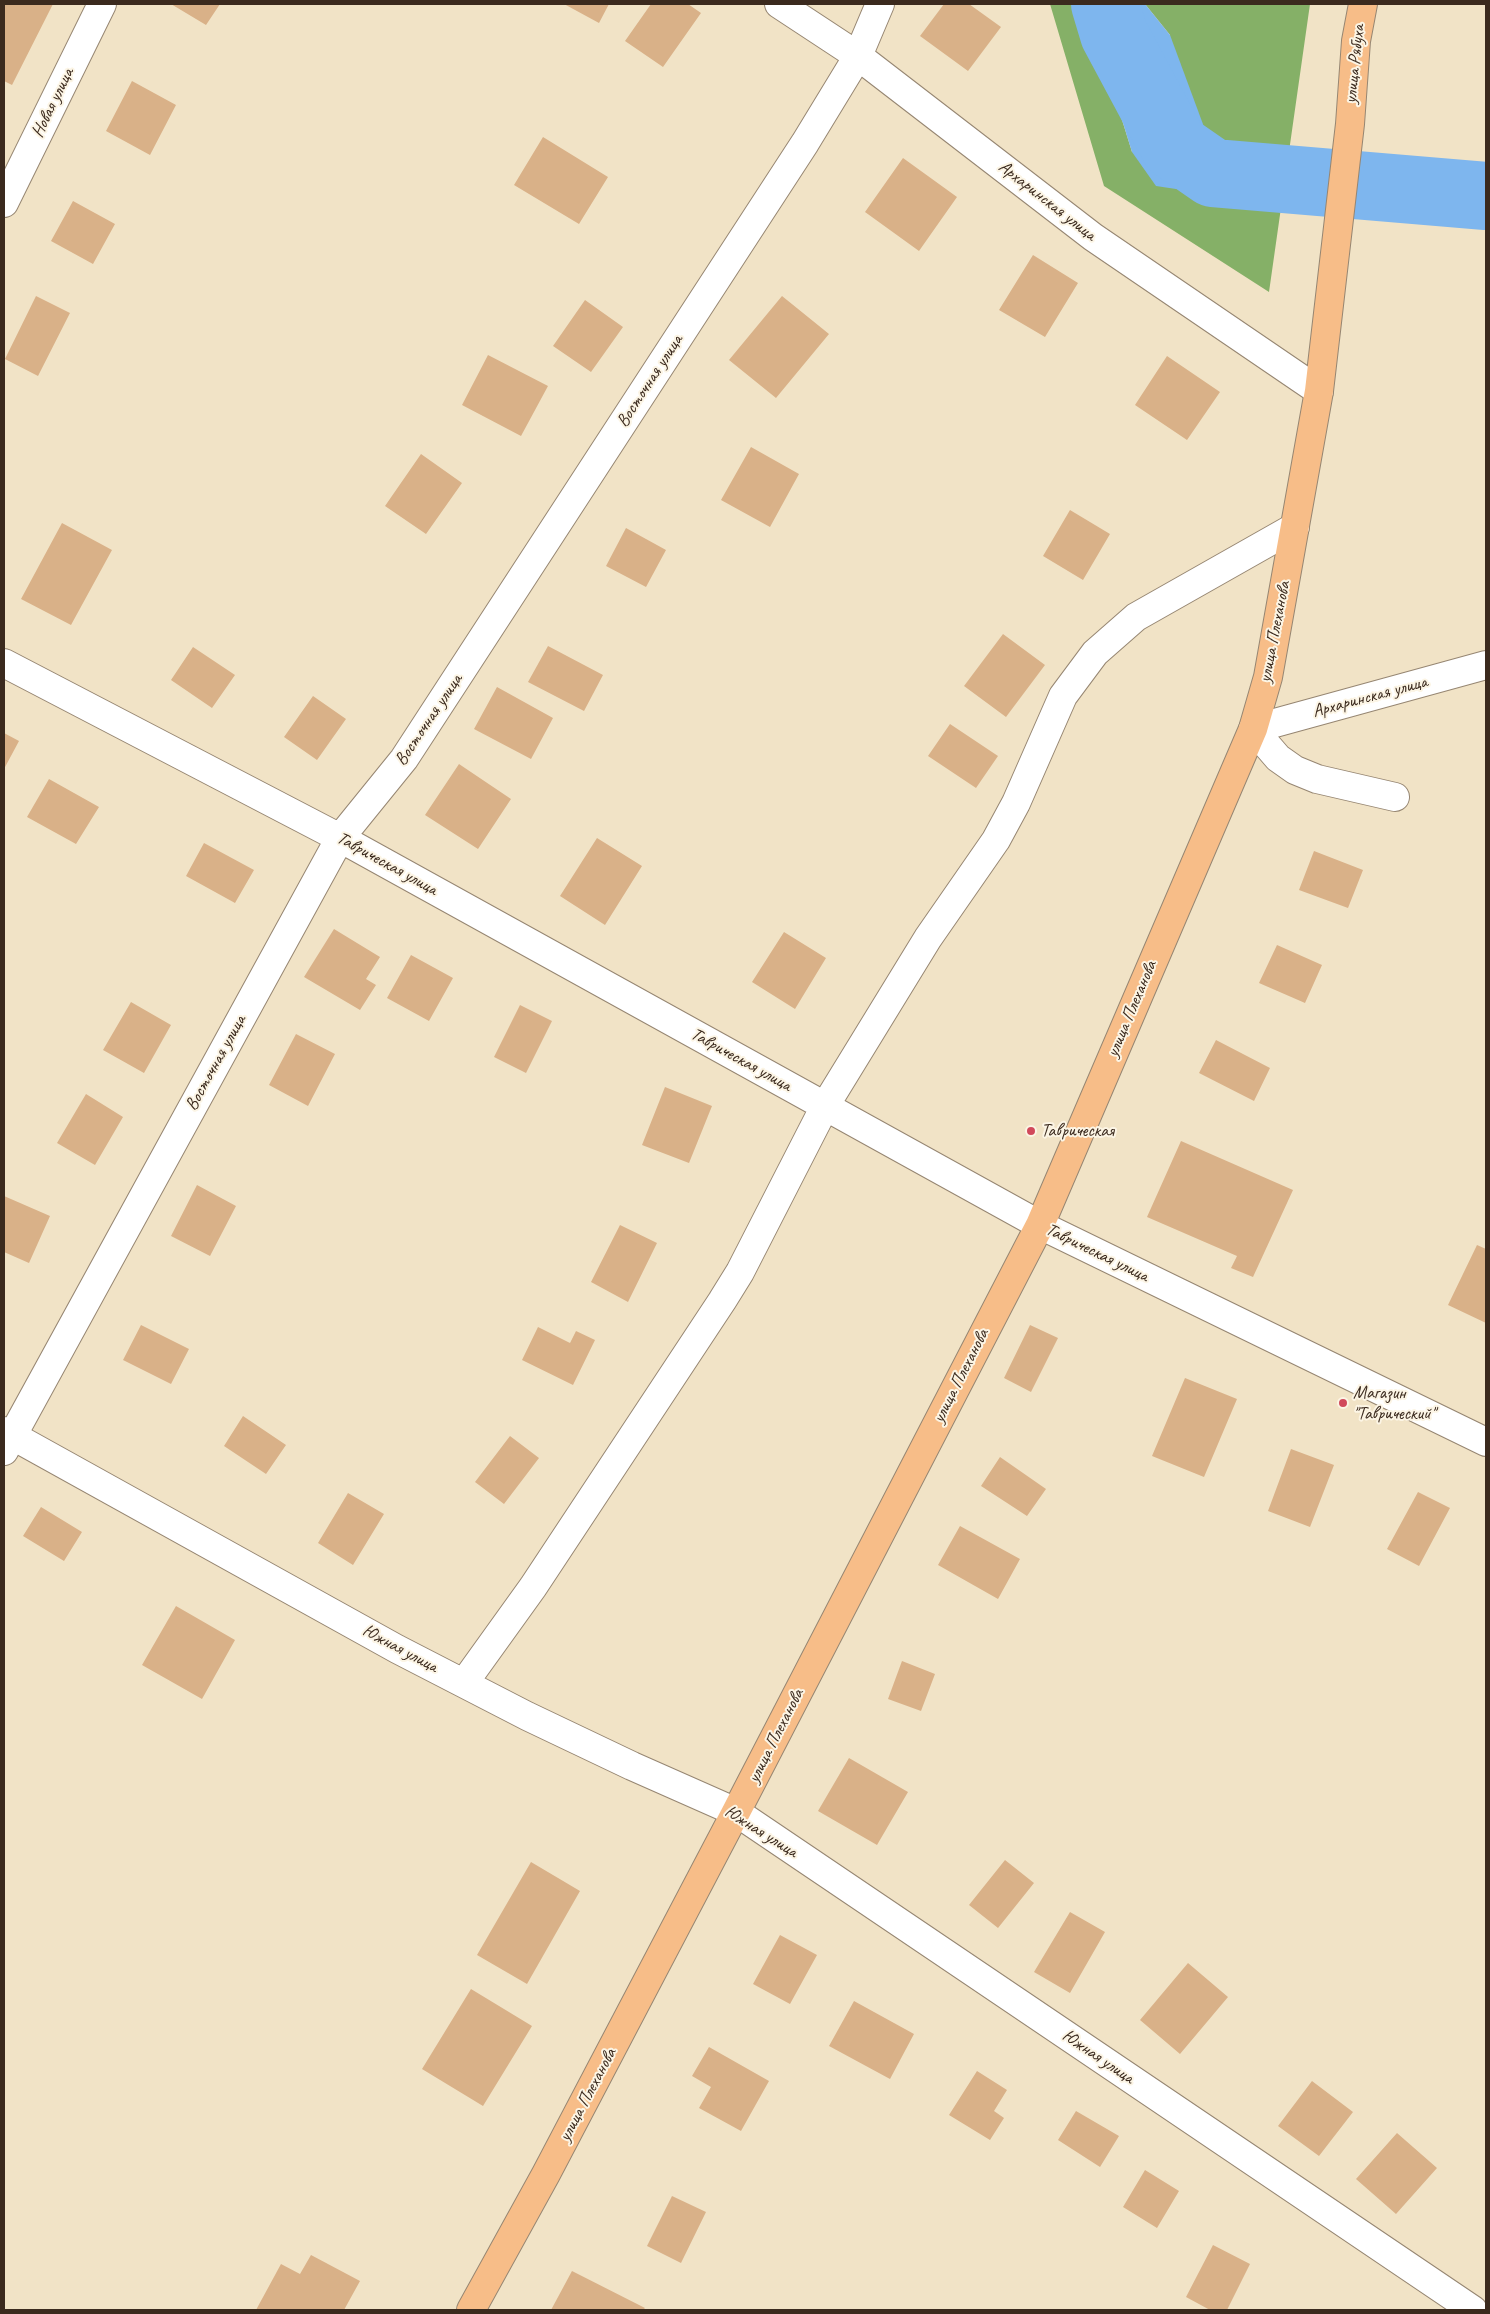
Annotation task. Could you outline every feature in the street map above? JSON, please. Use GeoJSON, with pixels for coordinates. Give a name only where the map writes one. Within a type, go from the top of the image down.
{"type":"FeatureCollection","features":[{"type":"Feature","properties":{"kind":"main road","name":"улица Рябуха"},"geometry":{"type":"LineString","coordinates":[[1331,298],[1350,124],[1356,41],[1362,4]]}},
{"type":"Feature","properties":{"kind":"main road","name":"улица Плеханова"},"geometry":{"type":"LineString","coordinates":[[471,2310],[551,2166],[1040,1225],[1253,729],[1268,676],[1295,527],[1319,391],[1331,298]]}},
{"type":"Feature","properties":{"kind":"street","name":"Новая улица"},"geometry":{"type":"LineString","coordinates":[[4,202],[102,4]]}},
{"type":"Feature","properties":{"kind":"street","name":"Архаринская улица"},"geometry":{"type":"LineString","coordinates":[[779,4],[858,56],[1093,237],[1319,391]]}},
{"type":"Feature","properties":{"kind":"street","name":"Восточная улица"},"geometry":{"type":"LineString","coordinates":[[6,1439],[340,838],[404,760],[806,143],[858,56],[880,4]]}},
{"type":"Feature","properties":{"kind":"street"},"geometry":{"type":"LineString","coordinates":[[464,1683],[533,1587],[740,1272],[824,1106],[928,938],[996,840],[1016,804],[1063,696],[1095,653],[1136,617],[1295,527]]}},
{"type":"Feature","properties":{"kind":"street","name":"Таврическая улица"},"geometry":{"type":"LineString","coordinates":[[4,663],[340,838],[1040,1225],[1486,1442]]}},
{"type":"Feature","properties":{"kind":"street","name":"Архаринская улица"},"geometry":{"type":"LineString","coordinates":[[1253,729],[1486,665]]}},
{"type":"Feature","properties":{"kind":"street"},"geometry":{"type":"LineString","coordinates":[[1253,729],[1278,758],[1295,770],[1317,779],[1395,797]]}},
{"type":"Feature","properties":{"kind":"street","name":"Южная улица"},"geometry":{"type":"LineString","coordinates":[[6,1439],[397,1649],[632,1766],[736,1812],[1473,2310]]}},
{"type":"Feature","properties":{"kind":"green space"},"geometry":{"type":"Polygon","coordinates":[[[1050,4],[1086,4],[1132,152],[1170,35],[1145,4],[1310,4],[1269,292],[1104,186],[1050,4]]]}},
{"type":"Feature","properties":{"kind":"water"},"geometry":{"type":"Polygon","coordinates":[[[1086,4],[1145,4],[1170,35],[1214,154],[1213,173],[1197,184],[1176,189],[1156,186],[1132,152],[1086,4]]]}},
{"type":"Feature","properties":{"kind":"building"},"geometry":{"type":"Polygon","coordinates":[[[4,4],[53,4],[12,85],[4,81],[4,4]]]}},
{"type":"Feature","properties":{"kind":"building"},"geometry":{"type":"Polygon","coordinates":[[[171,4],[220,4],[206,25],[171,4]]]}},
{"type":"Feature","properties":{"kind":"building"},"geometry":{"type":"Polygon","coordinates":[[[564,4],[609,4],[599,23],[564,4]]]}},
{"type":"Feature","properties":{"kind":"building"},"geometry":{"type":"Polygon","coordinates":[[[651,4],[688,4],[701,13],[663,67],[625,41],[651,4]]]}},
{"type":"Feature","properties":{"kind":"building"},"geometry":{"type":"Polygon","coordinates":[[[944,4],[969,4],[1001,27],[968,71],[920,36],[944,4]]]}},
{"type":"Feature","properties":{"kind":"building"},"geometry":{"type":"Polygon","coordinates":[[[132,81],[176,105],[150,155],[106,131],[132,81]]]}},
{"type":"Feature","properties":{"kind":"building"},"geometry":{"type":"Polygon","coordinates":[[[543,137],[608,177],[579,224],[514,185],[543,137]]]}},
{"type":"Feature","properties":{"kind":"building"},"geometry":{"type":"Polygon","coordinates":[[[903,158],[957,197],[919,251],[865,212],[903,158]]]}},
{"type":"Feature","properties":{"kind":"building"},"geometry":{"type":"Polygon","coordinates":[[[73,201],[115,224],[93,264],[51,241],[73,201]]]}},
{"type":"Feature","properties":{"kind":"building"},"geometry":{"type":"Polygon","coordinates":[[[1033,255],[1078,283],[1045,337],[999,310],[1033,255]]]}},
{"type":"Feature","properties":{"kind":"building"},"geometry":{"type":"Polygon","coordinates":[[[36,296],[70,313],[38,376],[5,359],[36,296]]]}},
{"type":"Feature","properties":{"kind":"building"},"geometry":{"type":"Polygon","coordinates":[[[782,296],[829,334],[776,398],[729,360],[782,296]]]}},
{"type":"Feature","properties":{"kind":"building"},"geometry":{"type":"Polygon","coordinates":[[[585,300],[623,327],[591,372],[553,346],[585,300]]]}},
{"type":"Feature","properties":{"kind":"building"},"geometry":{"type":"Polygon","coordinates":[[[488,355],[548,386],[521,436],[462,405],[488,355]]]}},
{"type":"Feature","properties":{"kind":"building"},"geometry":{"type":"Polygon","coordinates":[[[1167,356],[1220,392],[1187,440],[1135,405],[1167,356]]]}},
{"type":"Feature","properties":{"kind":"building"},"geometry":{"type":"Polygon","coordinates":[[[751,447],[799,474],[770,527],[721,500],[751,447]]]}},
{"type":"Feature","properties":{"kind":"building"},"geometry":{"type":"Polygon","coordinates":[[[421,454],[462,483],[426,534],[385,506],[421,454]]]}},
{"type":"Feature","properties":{"kind":"building"},"geometry":{"type":"Polygon","coordinates":[[[1070,510],[1110,534],[1083,580],[1043,556],[1070,510]]]}},
{"type":"Feature","properties":{"kind":"building"},"geometry":{"type":"Polygon","coordinates":[[[62,523],[112,550],[71,625],[21,599],[62,523]]]}},
{"type":"Feature","properties":{"kind":"building"},"geometry":{"type":"Polygon","coordinates":[[[626,528],[666,550],[646,587],[606,566],[626,528]]]}},
{"type":"Feature","properties":{"kind":"building"},"geometry":{"type":"Polygon","coordinates":[[[1003,634],[1045,665],[1006,717],[964,686],[1003,634]]]}},
{"type":"Feature","properties":{"kind":"building"},"geometry":{"type":"Polygon","coordinates":[[[548,646],[603,675],[584,711],[528,682],[548,646]]]}},
{"type":"Feature","properties":{"kind":"building"},"geometry":{"type":"Polygon","coordinates":[[[193,647],[235,675],[212,708],[171,680],[193,647]]]}},
{"type":"Feature","properties":{"kind":"building"},"geometry":{"type":"Polygon","coordinates":[[[497,687],[553,718],[531,759],[474,729],[497,687]]]}},
{"type":"Feature","properties":{"kind":"building"},"geometry":{"type":"Polygon","coordinates":[[[313,696],[346,719],[317,760],[284,737],[313,696]]]}},
{"type":"Feature","properties":{"kind":"building"},"geometry":{"type":"Polygon","coordinates":[[[950,724],[998,756],[976,788],[928,756],[950,724]]]}},
{"type":"Feature","properties":{"kind":"building"},"geometry":{"type":"Polygon","coordinates":[[[4,733],[19,741],[4,769],[4,733]]]}},
{"type":"Feature","properties":{"kind":"building"},"geometry":{"type":"Polygon","coordinates":[[[459,764],[511,799],[478,849],[425,815],[459,764]]]}},
{"type":"Feature","properties":{"kind":"building"},"geometry":{"type":"Polygon","coordinates":[[[49,779],[99,807],[76,844],[27,817],[49,779]]]}},
{"type":"Feature","properties":{"kind":"building"},"geometry":{"type":"Polygon","coordinates":[[[597,838],[642,866],[605,925],[560,896],[597,838]]]}},
{"type":"Feature","properties":{"kind":"building"},"geometry":{"type":"Polygon","coordinates":[[[204,843],[254,870],[235,903],[186,876],[204,843]]]}},
{"type":"Feature","properties":{"kind":"building"},"geometry":{"type":"Polygon","coordinates":[[[1314,851],[1363,870],[1348,908],[1299,890],[1314,851]]]}},
{"type":"Feature","properties":{"kind":"building"},"geometry":{"type":"Polygon","coordinates":[[[334,929],[380,957],[366,979],[376,985],[360,1010],[304,977],[334,929]]]}},
{"type":"Feature","properties":{"kind":"building"},"geometry":{"type":"Polygon","coordinates":[[[784,932],[826,958],[795,1009],[752,982],[784,932]]]}},
{"type":"Feature","properties":{"kind":"building"},"geometry":{"type":"Polygon","coordinates":[[[1277,945],[1322,965],[1305,1003],[1259,983],[1277,945]]]}},
{"type":"Feature","properties":{"kind":"building"},"geometry":{"type":"Polygon","coordinates":[[[411,955],[453,978],[429,1021],[387,998],[411,955]]]}},
{"type":"Feature","properties":{"kind":"building"},"geometry":{"type":"Polygon","coordinates":[[[131,1002],[171,1025],[144,1073],[103,1050],[131,1002]]]}},
{"type":"Feature","properties":{"kind":"building"},"geometry":{"type":"Polygon","coordinates":[[[520,1005],[552,1021],[526,1073],[494,1057],[520,1005]]]}},
{"type":"Feature","properties":{"kind":"building"},"geometry":{"type":"Polygon","coordinates":[[[296,1034],[335,1054],[308,1106],[269,1085],[296,1034]]]}},
{"type":"Feature","properties":{"kind":"building"},"geometry":{"type":"Polygon","coordinates":[[[1216,1040],[1270,1068],[1254,1101],[1199,1073],[1216,1040]]]}},
{"type":"Feature","properties":{"kind":"building"},"geometry":{"type":"Polygon","coordinates":[[[665,1087],[712,1106],[689,1163],[642,1145],[665,1087]]]}},
{"type":"Feature","properties":{"kind":"building"},"geometry":{"type":"Polygon","coordinates":[[[86,1094],[123,1117],[95,1165],[57,1143],[86,1094]]]}},
{"type":"Feature","properties":{"kind":"building"},"geometry":{"type":"Polygon","coordinates":[[[1181,1141],[1293,1190],[1253,1277],[1231,1268],[1237,1256],[1147,1217],[1181,1141]]]}},
{"type":"Feature","properties":{"kind":"building"},"geometry":{"type":"Polygon","coordinates":[[[197,1185],[236,1206],[210,1256],[171,1236],[197,1185]]]}},
{"type":"Feature","properties":{"kind":"building"},"geometry":{"type":"Polygon","coordinates":[[[4,1196],[50,1216],[29,1263],[4,1252],[4,1196]]]}},
{"type":"Feature","properties":{"kind":"building"},"geometry":{"type":"Polygon","coordinates":[[[620,1225],[657,1243],[628,1302],[591,1282],[620,1225]]]}},
{"type":"Feature","properties":{"kind":"building"},"geometry":{"type":"Polygon","coordinates":[[[1477,1245],[1486,1249],[1486,1323],[1448,1305],[1477,1245]]]}},
{"type":"Feature","properties":{"kind":"building"},"geometry":{"type":"Polygon","coordinates":[[[141,1325],[189,1349],[171,1384],[123,1360],[141,1325]]]}},
{"type":"Feature","properties":{"kind":"building"},"geometry":{"type":"Polygon","coordinates":[[[1030,1325],[1058,1338],[1031,1392],[1004,1378],[1030,1325]]]}},
{"type":"Feature","properties":{"kind":"building"},"geometry":{"type":"Polygon","coordinates":[[[538,1327],[570,1343],[576,1331],[595,1340],[573,1385],[522,1360],[538,1327]]]}},
{"type":"Feature","properties":{"kind":"building"},"geometry":{"type":"Polygon","coordinates":[[[1185,1378],[1237,1399],[1204,1477],[1152,1456],[1185,1378]]]}},
{"type":"Feature","properties":{"kind":"building"},"geometry":{"type":"Polygon","coordinates":[[[243,1416],[286,1445],[266,1474],[224,1446],[243,1416]]]}},
{"type":"Feature","properties":{"kind":"building"},"geometry":{"type":"Polygon","coordinates":[[[510,1436],[539,1458],[504,1504],[475,1482],[510,1436]]]}},
{"type":"Feature","properties":{"kind":"building"},"geometry":{"type":"Polygon","coordinates":[[[1291,1449],[1334,1465],[1310,1527],[1268,1511],[1291,1449]]]}},
{"type":"Feature","properties":{"kind":"building"},"geometry":{"type":"Polygon","coordinates":[[[1000,1457],[1046,1489],[1027,1516],[981,1486],[1000,1457]]]}},
{"type":"Feature","properties":{"kind":"building"},"geometry":{"type":"Polygon","coordinates":[[[1418,1492],[1450,1508],[1419,1566],[1387,1549],[1418,1492]]]}},
{"type":"Feature","properties":{"kind":"building"},"geometry":{"type":"Polygon","coordinates":[[[348,1493],[384,1514],[353,1565],[318,1543],[348,1493]]]}},
{"type":"Feature","properties":{"kind":"building"},"geometry":{"type":"Polygon","coordinates":[[[41,1507],[82,1532],[64,1561],[23,1536],[41,1507]]]}},
{"type":"Feature","properties":{"kind":"building"},"geometry":{"type":"Polygon","coordinates":[[[960,1526],[1020,1559],[998,1599],[938,1565],[960,1526]]]}},
{"type":"Feature","properties":{"kind":"building"},"geometry":{"type":"Polygon","coordinates":[[[176,1606],[235,1640],[202,1699],[142,1665],[176,1606]]]}},
{"type":"Feature","properties":{"kind":"building"},"geometry":{"type":"Polygon","coordinates":[[[902,1661],[935,1674],[921,1711],[888,1699],[902,1661]]]}},
{"type":"Feature","properties":{"kind":"building"},"geometry":{"type":"Polygon","coordinates":[[[849,1758],[908,1792],[877,1845],[818,1811],[849,1758]]]}},
{"type":"Feature","properties":{"kind":"building"},"geometry":{"type":"Polygon","coordinates":[[[1005,1860],[1034,1883],[998,1928],[969,1905],[1005,1860]]]}},
{"type":"Feature","properties":{"kind":"building"},"geometry":{"type":"Polygon","coordinates":[[[531,1862],[580,1891],[527,1984],[477,1955],[531,1862]]]}},
{"type":"Feature","properties":{"kind":"building"},"geometry":{"type":"Polygon","coordinates":[[[1070,1912],[1105,1932],[1070,1993],[1034,1972],[1070,1912]]]}},
{"type":"Feature","properties":{"kind":"building"},"geometry":{"type":"Polygon","coordinates":[[[780,1935],[817,1955],[790,2004],[753,1984],[780,1935]]]}},
{"type":"Feature","properties":{"kind":"building"},"geometry":{"type":"Polygon","coordinates":[[[1188,1963],[1228,1997],[1180,2054],[1140,2020],[1188,1963]]]}},
{"type":"Feature","properties":{"kind":"building"},"geometry":{"type":"Polygon","coordinates":[[[471,1989],[532,2026],[483,2106],[422,2069],[471,1989]]]}},
{"type":"Feature","properties":{"kind":"building"},"geometry":{"type":"Polygon","coordinates":[[[854,2001],[914,2034],[890,2079],[829,2046],[854,2001]]]}},
{"type":"Feature","properties":{"kind":"building"},"geometry":{"type":"Polygon","coordinates":[[[709,2047],[769,2081],[741,2131],[699,2108],[711,2087],[692,2076],[709,2047]]]}},
{"type":"Feature","properties":{"kind":"building"},"geometry":{"type":"Polygon","coordinates":[[[977,2071],[1007,2090],[994,2111],[1004,2118],[990,2140],[949,2115],[977,2071]]]}},
{"type":"Feature","properties":{"kind":"building"},"geometry":{"type":"Polygon","coordinates":[[[1312,2081],[1353,2112],[1319,2156],[1278,2126],[1312,2081]]]}},
{"type":"Feature","properties":{"kind":"building"},"geometry":{"type":"Polygon","coordinates":[[[1076,2111],[1119,2136],[1100,2167],[1058,2140],[1076,2111]]]}},
{"type":"Feature","properties":{"kind":"building"},"geometry":{"type":"Polygon","coordinates":[[[1397,2133],[1437,2168],[1396,2214],[1356,2179],[1397,2133]]]}},
{"type":"Feature","properties":{"kind":"building"},"geometry":{"type":"Polygon","coordinates":[[[1145,2170],[1179,2191],[1157,2228],[1123,2207],[1145,2170]]]}},
{"type":"Feature","properties":{"kind":"building"},"geometry":{"type":"Polygon","coordinates":[[[672,2196],[706,2212],[681,2263],[647,2246],[672,2196]]]}},
{"type":"Feature","properties":{"kind":"building"},"geometry":{"type":"Polygon","coordinates":[[[1213,2245],[1250,2264],[1227,2310],[1210,2310],[1186,2297],[1213,2245]]]}},
{"type":"Feature","properties":{"kind":"building"},"geometry":{"type":"Polygon","coordinates":[[[311,2255],[360,2281],[344,2310],[256,2310],[281,2264],[300,2274],[311,2255]]]}},
{"type":"Feature","properties":{"kind":"building"},"geometry":{"type":"Polygon","coordinates":[[[572,2271],[645,2308],[643,2310],[551,2310],[572,2271]]]}},
{"type":"Feature","properties":{"kind":"waterway"},"geometry":{"type":"LineString","coordinates":[[1105,4],[1114,34],[1174,146],[1213,173],[1486,196]]}},
{"type":"Feature","properties":{"kind":"place","name":"Таврическая"},"geometry":{"type":"Point","coordinates":[1031,1131]}},
{"type":"Feature","properties":{"kind":"place","name":"Магазин \"Таврический\""},"geometry":{"type":"Point","coordinates":[1343,1403]}}]}
